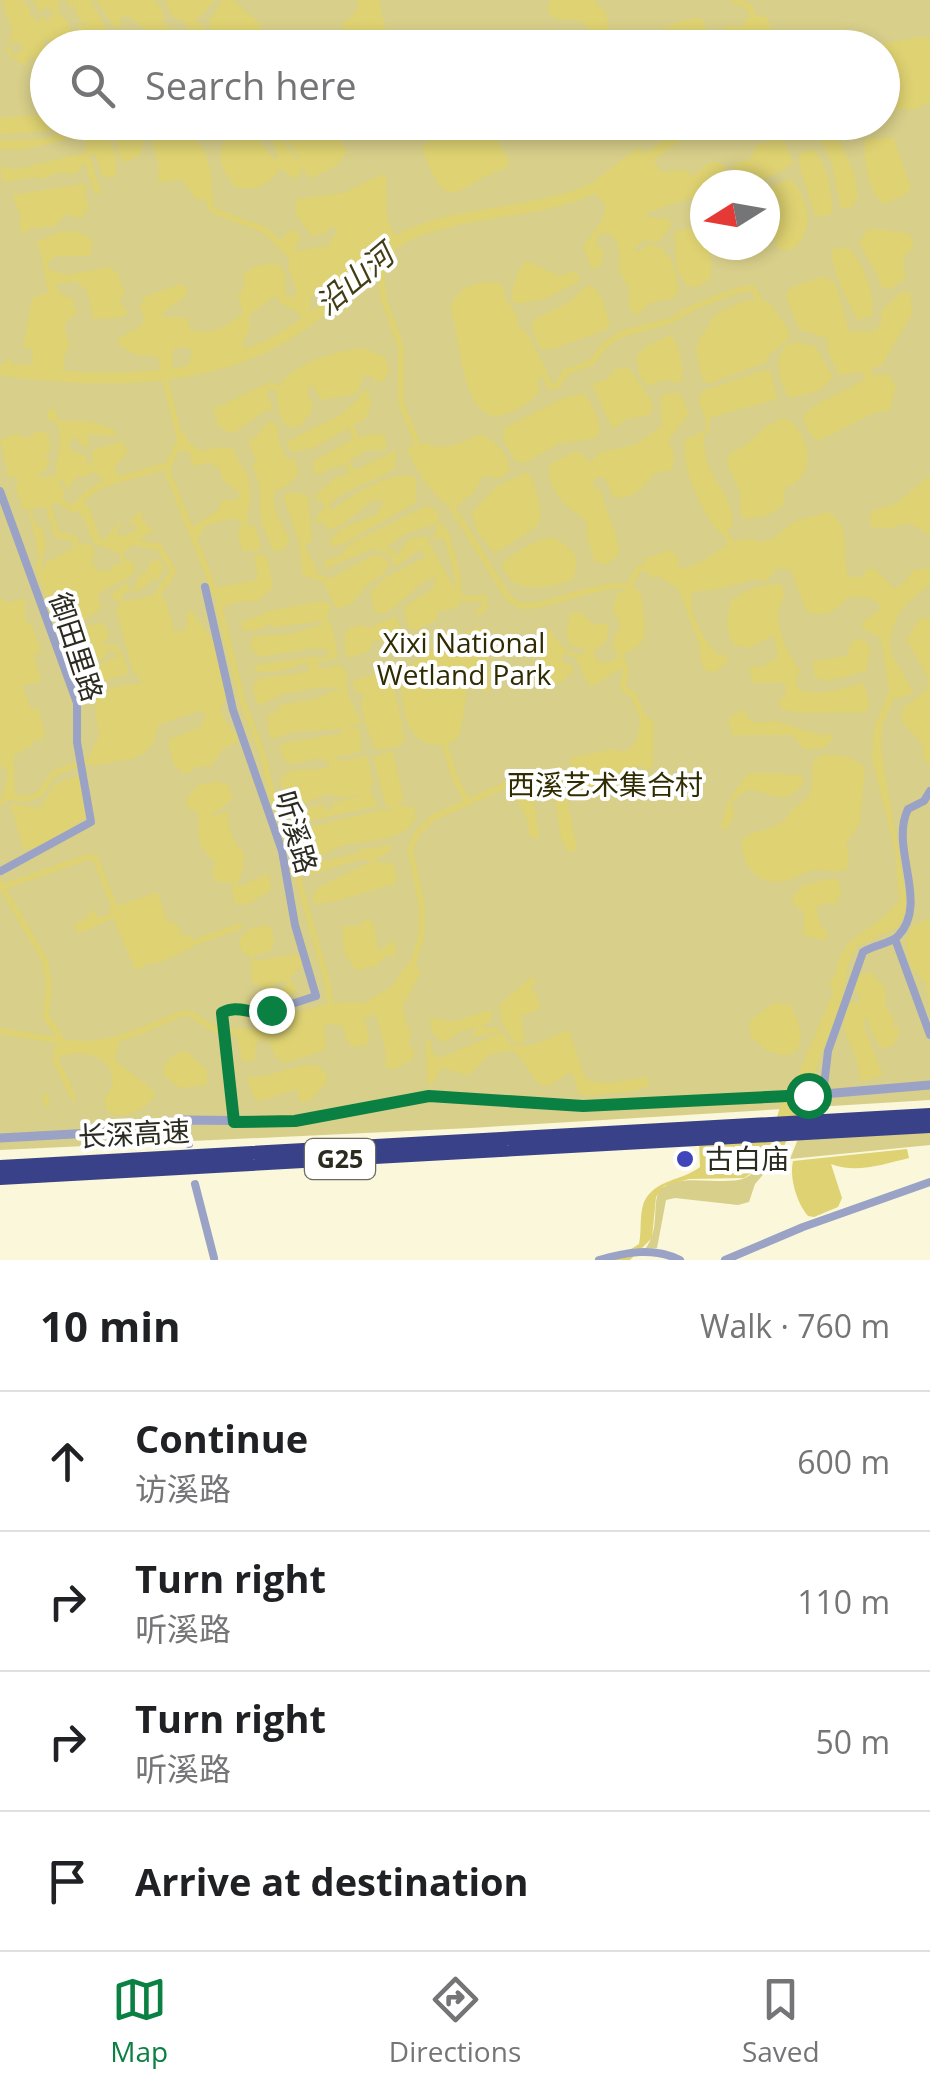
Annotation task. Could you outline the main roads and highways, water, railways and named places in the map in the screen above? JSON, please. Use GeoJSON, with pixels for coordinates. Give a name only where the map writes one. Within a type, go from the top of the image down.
{"type":"FeatureCollection","features":[{"type":"Feature","properties":{"kind":"highway","name":"长深高速"},"geometry":{"type":"LineString","coordinates":[[802,1128],[930,1115]]}},
{"type":"Feature","properties":{"kind":"highway","name":"长深高速"},"geometry":{"type":"LineString","coordinates":[[0,1178],[802,1128],[930,1126]]}},
{"type":"Feature","properties":{"kind":"highway","name":"长深高速"},"geometry":{"type":"LineString","coordinates":[[0,1167],[677,1135]]}},
{"type":"Feature","properties":{"kind":"water"},"geometry":{"type":"Polygon","coordinates":[[[2,0],[21,0],[30,8],[30,18],[35,17],[38,22],[39,14],[47,21],[54,14],[47,7],[39,12],[33,0],[59,0],[57,10],[71,30],[30,30],[26,66],[11,58],[6,48],[15,56],[24,48],[17,40],[9,46],[12,31],[2,0]]]}},
{"type":"Feature","properties":{"kind":"water"},"geometry":{"type":"Polygon","coordinates":[[[67,0],[91,0],[106,30],[79,30],[77,25],[86,25],[86,21],[81,22],[76,4],[69,7],[67,0]]]}},
{"type":"Feature","properties":{"kind":"water"},"geometry":{"type":"Polygon","coordinates":[[[96,0],[155,0],[163,11],[163,24],[172,30],[146,30],[128,16],[120,18],[122,25],[115,28],[96,0]]]}},
{"type":"Feature","properties":{"kind":"water"},"geometry":{"type":"Polygon","coordinates":[[[165,0],[215,0],[195,21],[205,30],[186,30],[188,24],[171,15],[165,0]]]}},
{"type":"Feature","properties":{"kind":"water"},"geometry":{"type":"Polygon","coordinates":[[[222,0],[234,0],[262,30],[211,30],[209,22],[222,0]]]}},
{"type":"Feature","properties":{"kind":"water"},"geometry":{"type":"Polygon","coordinates":[[[358,0],[379,0],[386,30],[344,30],[342,24],[358,0]]]}},
{"type":"Feature","properties":{"kind":"water"},"geometry":{"type":"Polygon","coordinates":[[[553,0],[594,0],[606,13],[609,29],[589,30],[581,21],[552,16],[547,5],[553,0]]]}},
{"type":"Feature","properties":{"kind":"water"},"geometry":{"type":"Polygon","coordinates":[[[766,16],[772,30],[726,30],[727,26],[742,27],[746,19],[766,16]]]}},
{"type":"Feature","properties":{"kind":"water"},"geometry":{"type":"Polygon","coordinates":[[[701,18],[708,30],[662,30],[685,20],[701,18]]]}},
{"type":"Feature","properties":{"kind":"water"},"geometry":{"type":"Polygon","coordinates":[[[930,38],[930,102],[911,110],[900,109],[900,41],[930,38]]]}},
{"type":"Feature","properties":{"kind":"water"},"geometry":{"type":"Polygon","coordinates":[[[30,115],[30,132],[0,135],[0,118],[30,115]]]}},
{"type":"Feature","properties":{"kind":"water"},"geometry":{"type":"Polygon","coordinates":[[[0,140],[65,140],[21,150],[0,149],[0,140]]]}},
{"type":"Feature","properties":{"kind":"water"},"geometry":{"type":"Polygon","coordinates":[[[85,140],[110,140],[116,157],[116,177],[103,177],[95,154],[90,157],[102,195],[94,192],[85,163],[75,174],[3,182],[0,168],[19,169],[87,149],[85,140]]]}},
{"type":"Feature","properties":{"kind":"water"},"geometry":{"type":"Polygon","coordinates":[[[116,140],[143,140],[139,156],[122,163],[116,140]]]}},
{"type":"Feature","properties":{"kind":"water"},"geometry":{"type":"Polygon","coordinates":[[[151,140],[195,140],[208,160],[213,200],[197,200],[181,179],[158,183],[159,166],[151,140]]]}},
{"type":"Feature","properties":{"kind":"water"},"geometry":{"type":"Polygon","coordinates":[[[259,140],[279,161],[272,140],[283,140],[296,159],[299,158],[288,140],[340,140],[347,152],[336,166],[309,179],[303,167],[293,179],[281,168],[272,179],[249,189],[235,187],[223,166],[223,143],[259,140]]]}},
{"type":"Feature","properties":{"kind":"water"},"geometry":{"type":"Polygon","coordinates":[[[497,140],[509,160],[507,168],[455,192],[447,191],[439,185],[422,147],[429,141],[497,140]]]}},
{"type":"Feature","properties":{"kind":"water"},"geometry":{"type":"Polygon","coordinates":[[[784,140],[793,162],[780,172],[734,170],[734,164],[751,158],[756,145],[784,140]]]}},
{"type":"Feature","properties":{"kind":"water"},"geometry":{"type":"Polygon","coordinates":[[[820,140],[839,140],[856,180],[857,200],[852,207],[840,206],[832,163],[820,140]]]}},
{"type":"Feature","properties":{"kind":"water"},"geometry":{"type":"Polygon","coordinates":[[[865,140],[894,140],[911,187],[909,193],[884,204],[878,198],[870,183],[865,140]]]}},
{"type":"Feature","properties":{"kind":"water"},"geometry":{"type":"Polygon","coordinates":[[[638,148],[651,156],[661,172],[685,170],[690,174],[690,198],[646,213],[648,217],[669,219],[671,226],[658,242],[642,241],[634,250],[639,252],[649,244],[668,255],[675,269],[678,294],[650,303],[638,315],[629,309],[628,289],[614,238],[603,232],[596,238],[597,246],[603,250],[602,264],[592,269],[583,246],[602,221],[606,206],[592,189],[594,181],[638,148]]]}},
{"type":"Feature","properties":{"kind":"water"},"geometry":{"type":"Polygon","coordinates":[[[812,149],[825,169],[830,187],[832,212],[827,216],[815,216],[799,164],[800,154],[812,149]]]}},
{"type":"Feature","properties":{"kind":"water"},"geometry":{"type":"Polygon","coordinates":[[[715,162],[724,165],[726,170],[700,170],[715,162]]]}},
{"type":"Feature","properties":{"kind":"water"},"geometry":{"type":"Polygon","coordinates":[[[383,174],[387,220],[393,233],[404,238],[340,297],[341,286],[337,284],[310,296],[310,311],[319,312],[302,321],[298,312],[281,304],[275,296],[249,315],[250,328],[242,345],[250,351],[203,369],[186,371],[193,351],[182,346],[173,349],[172,365],[177,372],[159,374],[161,361],[152,355],[136,355],[119,345],[118,338],[141,326],[145,318],[140,309],[144,297],[181,284],[187,288],[186,296],[162,313],[163,317],[187,318],[190,329],[205,332],[218,329],[243,313],[238,296],[244,286],[243,276],[254,267],[278,264],[285,273],[286,297],[294,297],[297,291],[288,267],[290,255],[279,241],[292,229],[300,239],[294,251],[328,246],[338,229],[333,226],[312,236],[296,215],[296,199],[343,193],[383,174]]]}},
{"type":"Feature","properties":{"kind":"water"},"geometry":{"type":"Polygon","coordinates":[[[791,179],[808,214],[805,232],[794,249],[780,250],[780,183],[791,179]]]}},
{"type":"Feature","properties":{"kind":"water"},"geometry":{"type":"Polygon","coordinates":[[[83,184],[89,208],[81,219],[67,214],[55,226],[32,228],[22,234],[21,217],[12,195],[83,184]]]}},
{"type":"Feature","properties":{"kind":"water"},"geometry":{"type":"Polygon","coordinates":[[[690,229],[690,260],[711,260],[710,279],[696,288],[685,284],[677,269],[674,233],[690,229]]]}},
{"type":"Feature","properties":{"kind":"water"},"geometry":{"type":"Polygon","coordinates":[[[867,230],[910,234],[914,247],[903,258],[905,279],[890,289],[880,286],[859,243],[867,230]]]}},
{"type":"Feature","properties":{"kind":"water"},"geometry":{"type":"Polygon","coordinates":[[[75,231],[90,239],[89,256],[55,256],[48,269],[66,275],[109,267],[119,275],[125,295],[120,298],[121,304],[128,312],[123,317],[93,319],[88,292],[76,281],[58,283],[59,292],[74,299],[78,313],[67,320],[64,329],[70,343],[63,360],[67,379],[11,372],[4,360],[12,360],[13,365],[32,365],[33,349],[23,348],[30,306],[33,298],[49,292],[36,242],[60,232],[75,231]]]}},
{"type":"Feature","properties":{"kind":"water"},"geometry":{"type":"Polygon","coordinates":[[[849,248],[860,263],[870,288],[872,316],[858,320],[850,305],[832,259],[831,251],[849,248]]]}},
{"type":"Feature","properties":{"kind":"water"},"geometry":{"type":"Polygon","coordinates":[[[526,261],[560,276],[575,271],[581,280],[545,299],[517,304],[512,299],[513,290],[526,261]]]}},
{"type":"Feature","properties":{"kind":"water"},"geometry":{"type":"Polygon","coordinates":[[[825,276],[836,285],[849,331],[873,332],[881,324],[882,310],[903,291],[911,294],[912,314],[881,366],[871,368],[872,375],[888,374],[896,386],[890,410],[876,412],[818,441],[808,432],[803,416],[865,379],[861,372],[839,375],[828,351],[827,338],[799,329],[785,295],[792,287],[825,276]]]}},
{"type":"Feature","properties":{"kind":"water"},"geometry":{"type":"Polygon","coordinates":[[[494,282],[503,286],[505,298],[517,315],[517,324],[530,337],[545,369],[533,399],[506,414],[491,415],[471,395],[450,307],[468,287],[494,282]]]}},
{"type":"Feature","properties":{"kind":"water"},"geometry":{"type":"Polygon","coordinates":[[[587,286],[593,286],[602,298],[610,324],[605,330],[553,349],[540,349],[533,320],[568,303],[587,286]]]}},
{"type":"Feature","properties":{"kind":"water"},"geometry":{"type":"Polygon","coordinates":[[[763,300],[771,304],[789,331],[788,340],[765,363],[708,384],[701,378],[697,344],[714,315],[740,302],[763,300]]]}},
{"type":"Feature","properties":{"kind":"water"},"geometry":{"type":"Polygon","coordinates":[[[671,335],[680,357],[681,382],[669,379],[647,386],[639,376],[637,356],[646,346],[671,335]]]}},
{"type":"Feature","properties":{"kind":"water"},"geometry":{"type":"Polygon","coordinates":[[[787,344],[815,346],[833,377],[819,391],[789,398],[779,364],[787,344]]]}},
{"type":"Feature","properties":{"kind":"water"},"geometry":{"type":"Polygon","coordinates":[[[364,348],[386,358],[389,372],[383,382],[363,376],[357,394],[321,400],[312,385],[307,388],[313,408],[302,425],[292,428],[283,423],[277,394],[291,373],[329,355],[364,348]]]}},
{"type":"Feature","properties":{"kind":"water"},"geometry":{"type":"Polygon","coordinates":[[[629,368],[653,408],[649,415],[627,419],[613,429],[592,384],[607,379],[615,369],[629,368]]]}},
{"type":"Feature","properties":{"kind":"water"},"geometry":{"type":"Polygon","coordinates":[[[771,371],[777,399],[709,418],[710,427],[703,438],[711,472],[731,509],[732,527],[720,533],[694,489],[684,449],[686,439],[706,430],[698,400],[703,391],[771,371]]]}},
{"type":"Feature","properties":{"kind":"water"},"geometry":{"type":"Polygon","coordinates":[[[271,385],[267,395],[273,409],[235,432],[229,433],[218,425],[213,409],[271,385]]]}},
{"type":"Feature","properties":{"kind":"water"},"geometry":{"type":"Polygon","coordinates":[[[364,390],[369,392],[371,405],[366,418],[313,448],[292,452],[286,443],[348,409],[364,390]]]}},
{"type":"Feature","properties":{"kind":"water"},"geometry":{"type":"Polygon","coordinates":[[[680,393],[689,414],[668,440],[674,455],[672,470],[655,473],[627,497],[613,497],[605,478],[599,476],[593,481],[601,491],[619,554],[608,564],[595,562],[586,520],[559,497],[551,483],[549,465],[576,451],[591,462],[600,452],[635,445],[662,426],[660,397],[680,393]]]}},
{"type":"Feature","properties":{"kind":"water"},"geometry":{"type":"Polygon","coordinates":[[[583,394],[598,422],[600,432],[594,439],[559,443],[527,462],[517,462],[503,441],[504,428],[566,397],[583,394]]]}},
{"type":"Feature","properties":{"kind":"water"},"geometry":{"type":"Polygon","coordinates":[[[54,407],[59,420],[91,422],[114,429],[116,436],[89,434],[87,450],[72,438],[69,446],[86,456],[88,465],[92,464],[92,451],[121,441],[128,451],[114,468],[121,480],[106,483],[94,471],[76,477],[68,490],[62,480],[59,482],[64,497],[52,505],[31,509],[45,539],[40,562],[29,510],[22,508],[16,488],[18,478],[6,476],[0,440],[18,433],[26,439],[37,431],[49,434],[49,462],[45,471],[38,473],[43,479],[52,475],[56,478],[59,430],[57,423],[48,419],[48,411],[54,407]]]}},
{"type":"Feature","properties":{"kind":"water"},"geometry":{"type":"Polygon","coordinates":[[[785,418],[801,434],[808,454],[807,465],[796,482],[785,488],[783,506],[768,515],[748,519],[741,516],[740,491],[727,464],[730,453],[785,418]]]}},
{"type":"Feature","properties":{"kind":"water"},"geometry":{"type":"Polygon","coordinates":[[[268,422],[277,424],[279,443],[287,459],[295,460],[299,473],[275,491],[275,510],[289,539],[284,550],[275,551],[261,521],[259,483],[253,467],[256,460],[248,440],[256,437],[268,422]]]}},
{"type":"Feature","properties":{"kind":"water"},"geometry":{"type":"Polygon","coordinates":[[[184,432],[189,443],[202,451],[234,449],[249,482],[247,525],[255,527],[261,546],[257,551],[242,551],[238,533],[242,523],[236,518],[206,525],[196,542],[191,528],[218,510],[222,500],[236,500],[240,493],[224,481],[219,468],[208,463],[196,466],[191,463],[190,453],[177,448],[179,433],[184,432]]]}},
{"type":"Feature","properties":{"kind":"water"},"geometry":{"type":"Polygon","coordinates":[[[381,433],[386,439],[386,450],[367,450],[322,474],[314,473],[313,462],[354,438],[381,433]]]}},
{"type":"Feature","properties":{"kind":"water"},"geometry":{"type":"Polygon","coordinates":[[[481,434],[500,448],[509,471],[500,478],[483,476],[474,492],[454,508],[425,482],[407,447],[427,443],[447,447],[481,434]]]}},
{"type":"Feature","properties":{"kind":"water"},"geometry":{"type":"Polygon","coordinates":[[[396,450],[395,467],[343,494],[329,506],[332,510],[372,485],[406,476],[416,477],[416,502],[342,545],[332,546],[329,541],[342,528],[377,514],[384,501],[373,500],[340,526],[328,530],[323,523],[314,521],[324,507],[315,495],[337,477],[396,450]]]}},
{"type":"Feature","properties":{"kind":"water"},"geometry":{"type":"Polygon","coordinates":[[[527,472],[539,505],[538,523],[505,548],[493,552],[476,530],[472,512],[496,487],[527,472]]]}},
{"type":"Feature","properties":{"kind":"water"},"geometry":{"type":"Polygon","coordinates":[[[930,475],[930,535],[910,523],[891,528],[870,527],[871,511],[896,504],[930,475]]]}},
{"type":"Feature","properties":{"kind":"water"},"geometry":{"type":"Polygon","coordinates":[[[287,492],[308,495],[312,540],[305,546],[319,575],[332,578],[375,554],[386,558],[389,565],[385,571],[348,605],[336,608],[323,581],[303,576],[299,542],[284,498],[287,492]]]}},
{"type":"Feature","properties":{"kind":"water"},"geometry":{"type":"Polygon","coordinates":[[[82,500],[90,509],[100,539],[104,540],[119,523],[122,525],[118,537],[136,531],[136,524],[131,525],[130,521],[141,510],[143,521],[153,530],[123,552],[126,561],[134,562],[134,572],[102,592],[98,596],[102,608],[76,625],[77,630],[102,622],[110,635],[103,645],[116,645],[129,673],[87,686],[87,669],[120,656],[107,649],[106,658],[84,663],[86,652],[97,645],[82,644],[85,634],[70,633],[64,650],[58,633],[65,630],[60,614],[52,616],[43,583],[46,562],[83,543],[95,550],[92,561],[97,571],[121,565],[121,554],[93,543],[84,518],[73,508],[82,500]]]}},
{"type":"Feature","properties":{"kind":"water"},"geometry":{"type":"Polygon","coordinates":[[[427,506],[437,510],[439,524],[445,526],[449,535],[443,539],[433,539],[437,528],[434,524],[325,569],[325,560],[340,556],[351,543],[427,506]]]}},
{"type":"Feature","properties":{"kind":"water"},"geometry":{"type":"Polygon","coordinates":[[[828,512],[843,532],[848,577],[863,577],[866,570],[874,568],[894,589],[914,570],[930,568],[930,584],[906,604],[889,642],[891,653],[914,693],[893,700],[882,726],[881,749],[908,908],[897,928],[857,946],[813,1081],[781,1153],[744,1178],[689,1179],[664,1186],[656,1197],[652,1238],[630,1260],[614,1260],[639,1244],[642,1207],[649,1194],[662,1185],[700,1167],[699,1142],[776,1121],[833,992],[829,985],[842,952],[899,900],[895,850],[872,759],[874,727],[889,692],[881,638],[861,624],[881,608],[866,597],[852,597],[829,612],[806,611],[791,570],[778,567],[767,581],[755,579],[692,592],[692,608],[702,634],[718,655],[729,660],[715,672],[706,671],[679,589],[658,576],[650,578],[643,558],[667,549],[677,555],[680,568],[691,566],[739,540],[772,539],[795,521],[828,512]]]}},
{"type":"Feature","properties":{"kind":"water"},"geometry":{"type":"Polygon","coordinates":[[[427,537],[461,604],[438,611],[436,620],[416,630],[408,628],[404,607],[431,590],[436,579],[425,581],[382,614],[375,612],[370,592],[386,577],[426,557],[419,549],[395,567],[393,562],[409,539],[427,537]]]}},
{"type":"Feature","properties":{"kind":"water"},"geometry":{"type":"Polygon","coordinates":[[[554,537],[574,552],[577,565],[573,579],[542,587],[512,581],[502,563],[533,543],[554,537]]]}},
{"type":"Feature","properties":{"kind":"water"},"geometry":{"type":"Polygon","coordinates":[[[261,553],[268,560],[273,588],[256,602],[237,602],[220,611],[213,589],[255,580],[258,576],[254,557],[261,553]]]}},
{"type":"Feature","properties":{"kind":"water"},"geometry":{"type":"Polygon","coordinates":[[[156,559],[164,566],[158,580],[153,579],[142,589],[124,593],[122,602],[159,594],[166,602],[175,632],[187,629],[187,612],[192,611],[214,642],[226,697],[221,709],[225,721],[239,737],[223,749],[211,766],[194,767],[189,773],[183,773],[173,763],[168,740],[200,727],[205,718],[202,710],[160,724],[152,744],[138,756],[93,766],[87,761],[99,736],[94,701],[113,687],[142,683],[132,669],[116,609],[120,604],[110,595],[127,582],[129,590],[133,590],[141,573],[146,573],[156,559]]]}},
{"type":"Feature","properties":{"kind":"water"},"geometry":{"type":"Polygon","coordinates":[[[781,584],[785,594],[779,624],[787,650],[800,670],[796,682],[799,689],[823,692],[863,683],[868,710],[785,710],[779,706],[786,694],[782,682],[754,683],[749,670],[752,666],[762,667],[778,657],[774,635],[749,648],[735,645],[728,629],[731,600],[755,588],[781,584]]]}},
{"type":"Feature","properties":{"kind":"water"},"geometry":{"type":"Polygon","coordinates":[[[635,588],[642,598],[645,633],[637,646],[621,655],[626,669],[589,686],[576,658],[566,653],[561,656],[563,662],[572,666],[574,673],[566,675],[564,682],[547,680],[535,636],[552,630],[564,647],[583,654],[586,649],[570,645],[566,631],[571,613],[580,612],[593,624],[608,624],[607,640],[593,652],[599,663],[611,662],[620,655],[613,648],[621,625],[614,612],[615,601],[619,592],[635,588]]]}},
{"type":"Feature","properties":{"kind":"water"},"geometry":{"type":"Polygon","coordinates":[[[0,598],[8,603],[25,598],[25,619],[33,628],[41,652],[34,655],[41,681],[22,686],[31,709],[38,707],[45,735],[13,756],[17,796],[1,801],[8,772],[0,764],[0,598]]]}},
{"type":"Feature","properties":{"kind":"water"},"geometry":{"type":"Polygon","coordinates":[[[316,602],[331,606],[328,618],[339,657],[316,663],[323,669],[339,664],[345,671],[349,697],[361,723],[348,728],[360,728],[361,752],[331,758],[368,759],[373,782],[370,790],[378,806],[298,823],[294,814],[321,804],[329,811],[335,803],[367,793],[341,798],[329,793],[302,804],[291,797],[281,783],[285,774],[331,765],[321,758],[289,764],[282,758],[280,744],[338,734],[345,729],[296,731],[273,739],[269,736],[267,715],[278,711],[280,705],[311,700],[341,688],[281,694],[262,705],[256,702],[253,687],[257,679],[309,669],[306,662],[280,671],[256,672],[254,668],[260,664],[324,658],[330,650],[312,648],[260,657],[250,648],[252,637],[289,634],[322,625],[321,621],[274,627],[269,624],[244,631],[240,623],[269,611],[316,602]]]}},
{"type":"Feature","properties":{"kind":"water"},"geometry":{"type":"Polygon","coordinates":[[[396,616],[401,630],[396,642],[374,640],[368,651],[351,658],[345,653],[349,628],[369,628],[396,616]]]}},
{"type":"Feature","properties":{"kind":"water"},"geometry":{"type":"Polygon","coordinates":[[[930,617],[930,763],[925,763],[921,742],[902,722],[902,709],[927,689],[928,678],[907,640],[918,620],[930,617]]]}},
{"type":"Feature","properties":{"kind":"water"},"geometry":{"type":"Polygon","coordinates":[[[480,627],[488,640],[489,691],[485,693],[478,686],[467,689],[462,726],[455,740],[445,745],[427,743],[411,729],[407,719],[401,672],[447,639],[480,627]]]}},
{"type":"Feature","properties":{"kind":"water"},"geometry":{"type":"Polygon","coordinates":[[[864,639],[870,649],[866,671],[827,681],[814,677],[813,661],[847,656],[851,643],[864,639]]]}},
{"type":"Feature","properties":{"kind":"water"},"geometry":{"type":"Polygon","coordinates":[[[385,671],[394,684],[405,741],[382,749],[374,748],[364,720],[365,692],[356,693],[352,681],[385,671]]]}},
{"type":"Feature","properties":{"kind":"water"},"geometry":{"type":"Polygon","coordinates":[[[744,709],[755,723],[776,721],[819,735],[833,734],[833,739],[824,748],[805,750],[792,735],[732,735],[728,719],[744,709]]]}},
{"type":"Feature","properties":{"kind":"water"},"geometry":{"type":"Polygon","coordinates":[[[641,712],[654,721],[653,766],[647,771],[643,766],[634,767],[626,786],[601,782],[584,791],[573,782],[570,758],[630,749],[638,738],[641,712]]]}},
{"type":"Feature","properties":{"kind":"water"},"geometry":{"type":"Polygon","coordinates":[[[393,751],[404,801],[390,806],[385,804],[373,757],[393,751]]]}},
{"type":"Feature","properties":{"kind":"water"},"geometry":{"type":"Polygon","coordinates":[[[825,754],[850,757],[865,767],[860,823],[846,843],[847,869],[812,870],[776,882],[759,877],[744,857],[742,839],[781,823],[807,798],[814,760],[825,754]]]}},
{"type":"Feature","properties":{"kind":"water"},"geometry":{"type":"Polygon","coordinates":[[[534,773],[562,774],[577,849],[569,852],[561,839],[555,799],[544,783],[535,782],[539,838],[530,838],[527,820],[510,783],[534,773]]]}},
{"type":"Feature","properties":{"kind":"water"},"geometry":{"type":"Polygon","coordinates":[[[81,775],[87,817],[48,843],[24,851],[10,803],[39,809],[55,784],[81,775]]]}},
{"type":"Feature","properties":{"kind":"water"},"geometry":{"type":"Polygon","coordinates":[[[747,775],[801,775],[804,782],[785,797],[752,790],[743,792],[732,803],[734,816],[726,830],[721,827],[730,800],[747,775]]]}},
{"type":"Feature","properties":{"kind":"water"},"geometry":{"type":"Polygon","coordinates":[[[216,781],[228,785],[233,799],[209,817],[229,811],[231,833],[244,852],[237,884],[242,886],[269,873],[271,890],[248,904],[234,903],[232,882],[217,882],[212,871],[216,863],[199,839],[198,812],[188,809],[186,800],[197,786],[216,781]]]}},
{"type":"Feature","properties":{"kind":"water"},"geometry":{"type":"Polygon","coordinates":[[[381,810],[413,811],[415,820],[394,836],[343,845],[311,861],[304,857],[298,830],[381,810]]]}},
{"type":"Feature","properties":{"kind":"water"},"geometry":{"type":"Polygon","coordinates":[[[393,845],[376,859],[378,863],[393,863],[397,878],[394,884],[335,901],[313,901],[319,887],[373,861],[362,859],[312,874],[312,864],[356,854],[362,849],[393,845]]]}},
{"type":"Feature","properties":{"kind":"water"},"geometry":{"type":"Polygon","coordinates":[[[838,879],[841,892],[836,905],[824,903],[816,908],[820,924],[828,933],[824,941],[803,935],[804,912],[792,897],[804,885],[838,879]]]}},
{"type":"Feature","properties":{"kind":"water"},"geometry":{"type":"Polygon","coordinates":[[[157,892],[167,920],[179,926],[182,935],[191,936],[193,947],[162,962],[135,969],[113,918],[78,934],[74,923],[86,919],[91,911],[98,918],[111,914],[109,909],[157,892]]]}},
{"type":"Feature","properties":{"kind":"water"},"geometry":{"type":"Polygon","coordinates":[[[368,918],[374,924],[378,951],[395,940],[396,956],[386,956],[377,965],[357,971],[344,953],[342,926],[359,926],[368,918]]]}},
{"type":"Feature","properties":{"kind":"water"},"geometry":{"type":"Polygon","coordinates":[[[930,918],[930,1014],[926,984],[911,967],[905,942],[912,926],[930,918]]]}},
{"type":"Feature","properties":{"kind":"water"},"geometry":{"type":"Polygon","coordinates":[[[270,925],[274,938],[271,951],[253,956],[255,961],[296,954],[303,964],[289,979],[297,988],[292,994],[269,1001],[265,993],[285,988],[287,983],[282,981],[266,989],[252,983],[251,957],[243,953],[240,940],[251,929],[270,925]]]}},
{"type":"Feature","properties":{"kind":"water"},"geometry":{"type":"Polygon","coordinates":[[[414,962],[421,972],[403,1006],[411,1031],[409,1044],[415,1052],[412,1060],[392,1070],[385,1066],[386,1053],[376,1014],[364,1019],[369,1034],[367,1045],[352,1047],[343,1027],[334,1023],[324,1026],[326,1050],[285,1063],[275,1057],[271,1044],[263,1039],[256,1043],[255,1060],[243,1062],[235,1032],[239,1027],[249,1030],[336,1003],[364,1003],[391,987],[408,963],[414,962]]]}},
{"type":"Feature","properties":{"kind":"water"},"geometry":{"type":"Polygon","coordinates":[[[869,971],[886,988],[886,1007],[894,1018],[892,1026],[900,1032],[893,1046],[880,1048],[863,1013],[865,1029],[883,1075],[862,1081],[844,1021],[850,1003],[859,1003],[855,986],[859,972],[866,975],[869,971]]]}},
{"type":"Feature","properties":{"kind":"water"},"geometry":{"type":"Polygon","coordinates":[[[533,976],[536,984],[530,987],[540,1009],[521,1016],[524,1040],[514,1043],[503,1025],[499,1005],[533,976]]]}},
{"type":"Feature","properties":{"kind":"water"},"geometry":{"type":"Polygon","coordinates":[[[774,1003],[790,1005],[798,1022],[799,1046],[786,1055],[763,1047],[750,1036],[750,1020],[774,1003]]]}},
{"type":"Feature","properties":{"kind":"water"},"geometry":{"type":"Polygon","coordinates":[[[493,1011],[491,1020],[482,1027],[502,1028],[497,1032],[468,1038],[476,1028],[461,1031],[445,1042],[432,1029],[430,1017],[453,1022],[493,1011]]]}},
{"type":"Feature","properties":{"kind":"water"},"geometry":{"type":"Polygon","coordinates":[[[502,1032],[512,1046],[533,1045],[570,1032],[585,1078],[607,1083],[647,1077],[649,1086],[630,1092],[584,1096],[578,1092],[573,1074],[568,1073],[550,1086],[540,1085],[512,1050],[488,1055],[470,1074],[442,1067],[434,1083],[429,1085],[427,1080],[426,1041],[431,1040],[432,1052],[440,1058],[502,1032]]]}},
{"type":"Feature","properties":{"kind":"water"},"geometry":{"type":"Polygon","coordinates":[[[120,1039],[115,1060],[153,1090],[155,1096],[126,1115],[106,1110],[104,1100],[113,1086],[110,1070],[101,1059],[72,1054],[59,1058],[59,1067],[53,1064],[54,1047],[63,1042],[80,1046],[120,1039]]]}},
{"type":"Feature","properties":{"kind":"water"},"geometry":{"type":"Polygon","coordinates":[[[186,1051],[207,1070],[207,1085],[180,1088],[164,1076],[166,1062],[186,1051]]]}},
{"type":"Feature","properties":{"kind":"water"},"geometry":{"type":"Polygon","coordinates":[[[305,1065],[319,1066],[327,1074],[326,1084],[308,1102],[300,1102],[297,1089],[255,1100],[246,1077],[305,1065]]]}},
{"type":"Feature","properties":{"kind":"water"},"geometry":{"type":"Polygon","coordinates":[[[907,1149],[909,1158],[880,1165],[850,1168],[831,1164],[842,1198],[838,1207],[814,1217],[808,1216],[800,1204],[793,1182],[793,1161],[907,1149]]]}},
{"type":"Feature","properties":{"kind":"waterway"},"geometry":{"type":"LineString","coordinates":[[734,0],[749,7],[753,16]]}},
{"type":"Feature","properties":{"kind":"waterway","name":"沿山河"},"geometry":{"type":"LineString","coordinates":[[642,163],[672,140]]}},
{"type":"Feature","properties":{"kind":"waterway","name":"沿山河"},"geometry":{"type":"LineString","coordinates":[[0,370],[70,377],[141,377],[211,366],[244,356],[292,332],[348,290],[402,238],[460,219],[558,201],[604,183]]}},
{"type":"Feature","properties":{"kind":"waterway"},"geometry":{"type":"LineString","coordinates":[[209,203],[214,211],[265,230],[290,255]]}},
{"type":"Feature","properties":{"kind":"waterway"},"geometry":{"type":"LineString","coordinates":[[380,259],[383,297],[401,347],[401,403],[420,450]]}},
{"type":"Feature","properties":{"kind":"waterway"},"geometry":{"type":"LineString","coordinates":[[543,371],[550,387],[559,384],[565,372],[591,363],[605,345],[621,334],[673,320],[698,306],[746,289],[753,288],[759,300]]}},
{"type":"Feature","properties":{"kind":"waterway"},"geometry":{"type":"LineString","coordinates":[[58,500],[72,509],[106,483],[169,465],[180,440],[164,374]]}},
{"type":"Feature","properties":{"kind":"waterway"},"geometry":{"type":"LineString","coordinates":[[271,385],[278,389]]}},
{"type":"Feature","properties":{"kind":"waterway"},"geometry":{"type":"LineString","coordinates":[[350,425],[356,438]]}},
{"type":"Feature","properties":{"kind":"waterway"},"geometry":{"type":"LineString","coordinates":[[346,463],[352,471]]}},
{"type":"Feature","properties":{"kind":"waterway"},"geometry":{"type":"LineString","coordinates":[[165,465],[216,594]]}},
{"type":"Feature","properties":{"kind":"waterway"},"geometry":{"type":"LineString","coordinates":[[48,505],[57,535],[74,538],[76,544]]}},
{"type":"Feature","properties":{"kind":"waterway"},"geometry":{"type":"LineString","coordinates":[[451,505],[507,596],[518,604],[528,606],[600,588],[629,586]]}},
{"type":"Feature","properties":{"kind":"waterway"},"geometry":{"type":"LineString","coordinates":[[725,532],[731,543]]}},
{"type":"Feature","properties":{"kind":"waterway"},"geometry":{"type":"LineString","coordinates":[[447,536],[457,573],[458,595],[465,599],[484,598],[485,607],[479,612]]}},
{"type":"Feature","properties":{"kind":"waterway"},"geometry":{"type":"LineString","coordinates":[[137,543],[159,547],[173,571],[158,594]]}},
{"type":"Feature","properties":{"kind":"waterway"},"geometry":{"type":"LineString","coordinates":[[380,548],[391,552],[395,559]]}},
{"type":"Feature","properties":{"kind":"waterway"},"geometry":{"type":"LineString","coordinates":[[40,562],[45,586]]}},
{"type":"Feature","properties":{"kind":"waterway"},"geometry":{"type":"LineString","coordinates":[[629,594],[639,568],[653,568]]}},
{"type":"Feature","properties":{"kind":"waterway"},"geometry":{"type":"LineString","coordinates":[[219,606],[243,703],[293,856],[301,869],[299,881],[328,985],[331,1010]]}},
{"type":"Feature","properties":{"kind":"waterway"},"geometry":{"type":"LineString","coordinates":[[622,650],[626,669],[623,688],[634,696],[643,718]]}},
{"type":"Feature","properties":{"kind":"waterway"},"geometry":{"type":"LineString","coordinates":[[445,745],[454,776],[468,803]]}},
{"type":"Feature","properties":{"kind":"waterway"},"geometry":{"type":"LineString","coordinates":[[0,802],[9,797],[27,799],[40,794],[54,773],[87,761]]}},
{"type":"Feature","properties":{"kind":"waterway"},"geometry":{"type":"LineString","coordinates":[[412,966],[421,938],[422,906],[410,849],[418,832],[432,818],[517,780]]}},
{"type":"Feature","properties":{"kind":"waterway"},"geometry":{"type":"LineString","coordinates":[[390,806],[413,811]]}},
{"type":"Feature","properties":{"kind":"waterway"},"geometry":{"type":"LineString","coordinates":[[2,887],[88,857],[95,858],[117,913]]}},
{"type":"Feature","properties":{"kind":"waterway"},"geometry":{"type":"LineString","coordinates":[[0,883],[45,961],[49,985],[46,1016],[63,1042],[109,1041],[183,1013],[212,1028],[242,1034]]}},
{"type":"Feature","properties":{"kind":"waterway"},"geometry":{"type":"LineString","coordinates":[[185,946],[240,926]]}},
{"type":"Feature","properties":{"kind":"waterway"},"geometry":{"type":"LineString","coordinates":[[0,1031],[61,1041]]}},
{"type":"Feature","properties":{"kind":"waterway"},"geometry":{"type":"LineString","coordinates":[[59,1067],[73,1097]]}},
{"type":"Feature","properties":{"kind":"waterway"},"geometry":{"type":"LineString","coordinates":[[45,1097],[47,1104]]}},
{"type":"Feature","properties":{"kind":"place","name":"古白庙"},"geometry":{"type":"Point","coordinates":[685,1159]}},
{"type":"Feature","properties":{"kind":"park label","name":"Xixi National Wetland Park"},"geometry":{"type":"Point","coordinates":[464,659]}},
{"type":"Feature","properties":{"kind":"park label","name":"西溪艺术集合村"},"geometry":{"type":"Point","coordinates":[605,785]}}]}
